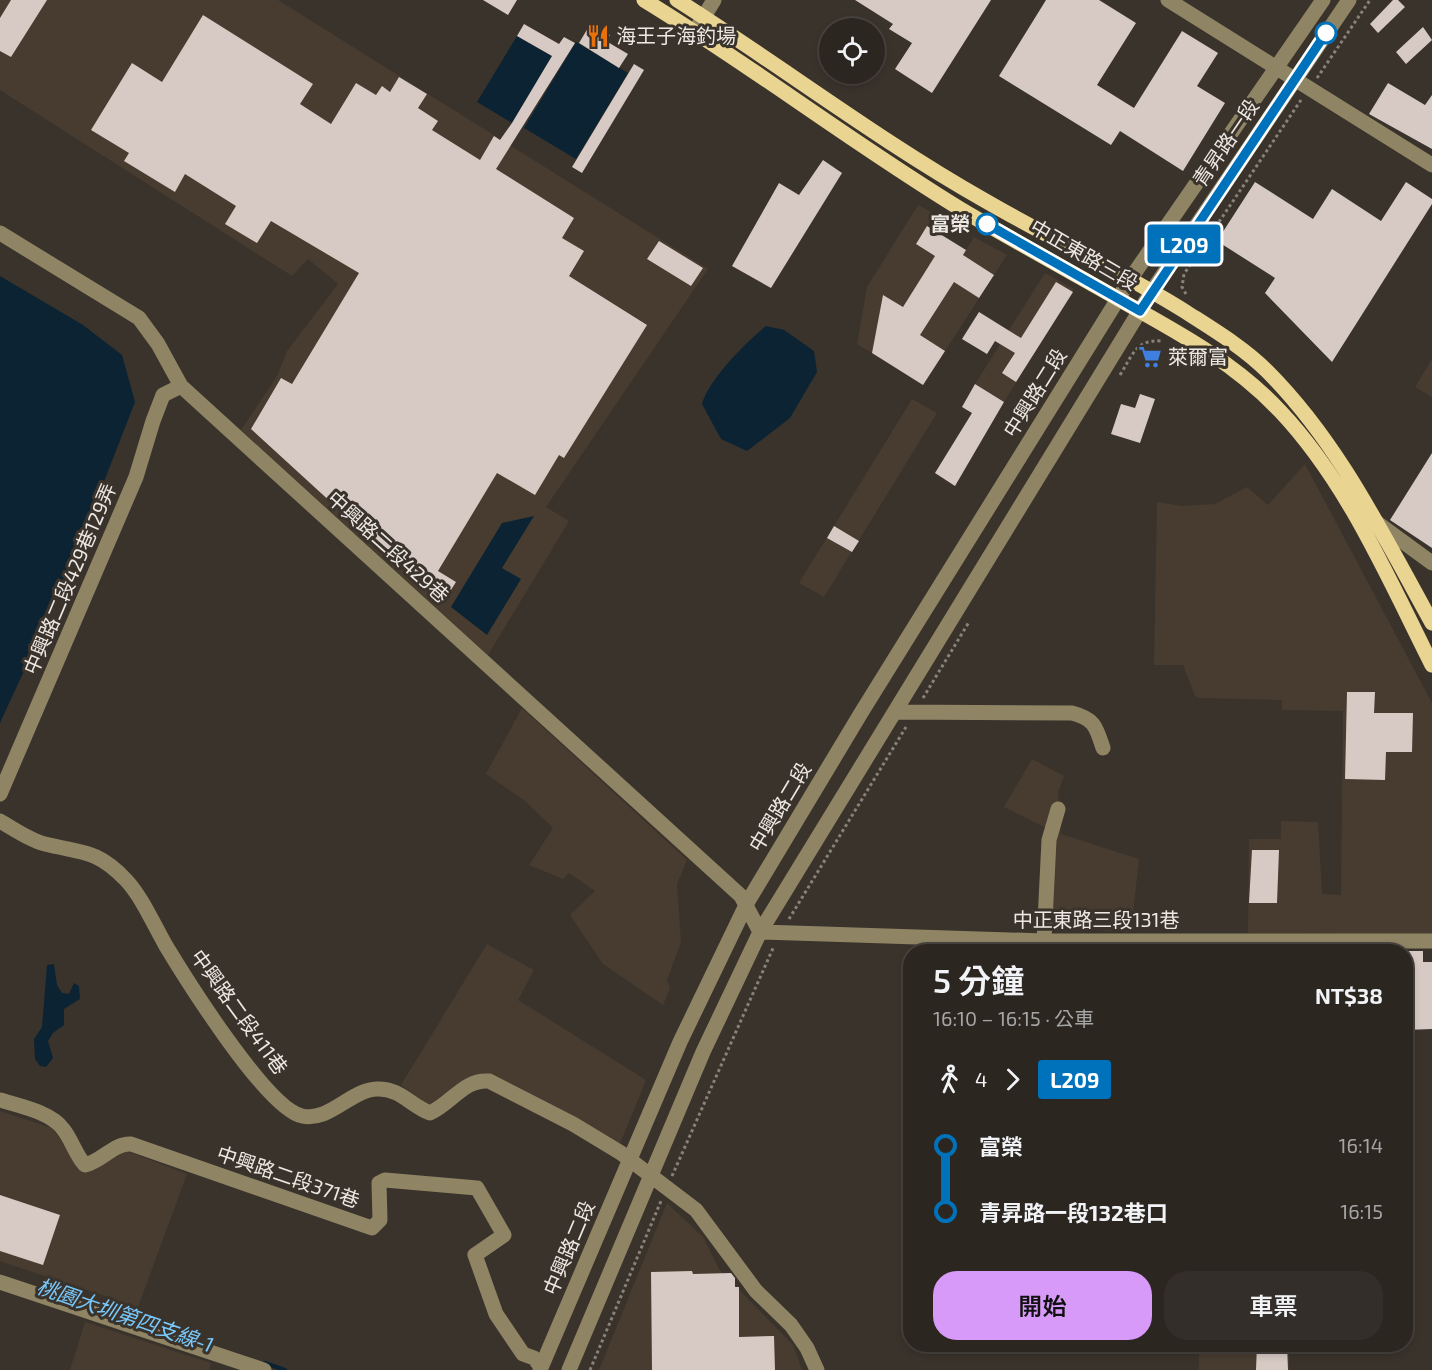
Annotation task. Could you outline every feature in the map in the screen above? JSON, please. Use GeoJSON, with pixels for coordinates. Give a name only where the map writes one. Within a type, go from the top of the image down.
{"type":"FeatureCollection","features":[{"type":"Feature","properties":{"kind":"main road","name":"中正東路三段"},"geometry":{"type":"LineString","coordinates":[[644,0],[695,31],[891,166],[1193,341],[1239,373],[1279,410],[1314,451],[1367,536],[1432,665]]}},
{"type":"Feature","properties":{"kind":"main road","name":"中正東路三段"},"geometry":{"type":"LineString","coordinates":[[677,0],[903,151],[984,200],[1131,278],[1220,333],[1266,369],[1310,417],[1346,470],[1432,623]]}},
{"type":"Feature","properties":{"kind":"street"},"geometry":{"type":"LineString","coordinates":[[695,31],[714,0]]}},
{"type":"Feature","properties":{"kind":"street"},"geometry":{"type":"LineString","coordinates":[[1168,0],[1432,165]]}},
{"type":"Feature","properties":{"kind":"street","name":"青昇路一段"},"geometry":{"type":"LineString","coordinates":[[1119,299],[1131,278],[1323,0]]}},
{"type":"Feature","properties":{"kind":"street","name":"青昇路一段"},"geometry":{"type":"LineString","coordinates":[[1140,311],[1348,0]]}},
{"type":"Feature","properties":{"kind":"street","name":"中興路二段429巷"},"geometry":{"type":"LineString","coordinates":[[0,233],[139,318],[158,344],[181,386],[747,903]]}},
{"type":"Feature","properties":{"kind":"street","name":"中興路二段"},"geometry":{"type":"LineString","coordinates":[[541,1369],[680,1042],[747,903],[1119,299]]}},
{"type":"Feature","properties":{"kind":"street"},"geometry":{"type":"LineString","coordinates":[[569,1370],[703,1052],[760,932],[1140,311]]}},
{"type":"Feature","properties":{"kind":"street","name":"中興路二段429巷129弄"},"geometry":{"type":"LineString","coordinates":[[0,794],[136,477],[163,395],[181,386]]}},
{"type":"Feature","properties":{"kind":"street"},"geometry":{"type":"LineString","coordinates":[[1022,454],[1043,467]]}},
{"type":"Feature","properties":{"kind":"street"},"geometry":{"type":"LineString","coordinates":[[1376,522],[1432,563]]}},
{"type":"Feature","properties":{"kind":"street"},"geometry":{"type":"LineString","coordinates":[[895,712],[1072,713],[1087,717],[1096,727],[1103,747]]}},
{"type":"Feature","properties":{"kind":"street"},"geometry":{"type":"LineString","coordinates":[[1044,941],[1049,840],[1058,809]]}},
{"type":"Feature","properties":{"kind":"street","name":"中興路二段411巷"},"geometry":{"type":"LineString","coordinates":[[0,821],[43,843],[73,848],[96,856],[128,882],[177,965],[237,1052],[270,1091],[302,1116],[320,1114],[336,1108],[353,1095],[378,1089],[399,1092],[421,1110],[430,1113],[468,1084],[480,1080],[489,1081],[573,1124],[630,1159]]}},
{"type":"Feature","properties":{"kind":"street"},"geometry":{"type":"LineString","coordinates":[[747,903],[760,932]]}},
{"type":"Feature","properties":{"kind":"street","name":"中正東路三段131巷"},"geometry":{"type":"LineString","coordinates":[[760,932],[1044,941],[1432,941]]}},
{"type":"Feature","properties":{"kind":"street","name":"中興路二段371巷"},"geometry":{"type":"LineString","coordinates":[[0,1100],[51,1118],[63,1128],[78,1157],[85,1165],[93,1163],[122,1144],[131,1144],[372,1228],[380,1220],[379,1183],[385,1180],[477,1188],[504,1235],[475,1255],[492,1304],[496,1314],[523,1354],[534,1358],[541,1369]]}},
{"type":"Feature","properties":{"kind":"street"},"geometry":{"type":"LineString","coordinates":[[630,1159],[696,1210],[756,1291],[791,1325],[807,1348],[817,1370]]}},
{"type":"Feature","properties":{"kind":"street"},"geometry":{"type":"LineString","coordinates":[[0,1282],[264,1370]]}},
{"type":"Feature","properties":{"kind":"path"},"geometry":{"type":"LineString","coordinates":[[1191,301],[1182,287],[1184,274],[1370,0]]}},
{"type":"Feature","properties":{"kind":"path"},"geometry":{"type":"LineString","coordinates":[[1118,378],[1136,350],[1145,342],[1169,343]]}},
{"type":"Feature","properties":{"kind":"path"},"geometry":{"type":"LineString","coordinates":[[786,923],[974,614]]}},
{"type":"Feature","properties":{"kind":"path"},"geometry":{"type":"LineString","coordinates":[[590,1370],[667,1187],[775,945]]}},
{"type":"Feature","properties":{"kind":"shaded area"},"geometry":{"type":"Polygon","coordinates":[[[0,0],[278,0],[708,269],[546,507],[569,521],[488,655],[241,430],[277,376],[287,351],[338,284],[308,259],[292,276],[0,90],[0,0]]]}},
{"type":"Feature","properties":{"kind":"shaded area"},"geometry":{"type":"Polygon","coordinates":[[[918,205],[935,214],[916,244],[935,256],[903,307],[883,296],[872,353],[857,344],[867,287],[918,205]]]}},
{"type":"Feature","properties":{"kind":"shaded area"},"geometry":{"type":"Polygon","coordinates":[[[974,237],[1007,255],[923,385],[892,365],[974,237]]]}},
{"type":"Feature","properties":{"kind":"shaded area"},"geometry":{"type":"Polygon","coordinates":[[[1045,273],[1074,289],[1004,402],[975,384],[1045,273]]]}},
{"type":"Feature","properties":{"kind":"shaded area"},"geometry":{"type":"Polygon","coordinates":[[[1432,359],[1432,397],[1415,387],[1432,359]]]}},
{"type":"Feature","properties":{"kind":"shaded area"},"geometry":{"type":"Polygon","coordinates":[[[912,399],[937,413],[824,597],[799,583],[912,399]]]}},
{"type":"Feature","properties":{"kind":"shaded area"},"geometry":{"type":"Polygon","coordinates":[[[1305,464],[1432,703],[1432,935],[1248,933],[1249,839],[1281,839],[1281,821],[1318,822],[1322,894],[1341,895],[1343,711],[1282,710],[1282,700],[1200,698],[1195,696],[1183,665],[1154,665],[1157,502],[1182,506],[1215,504],[1247,487],[1268,505],[1305,464]]]}},
{"type":"Feature","properties":{"kind":"shaded area"},"geometry":{"type":"Polygon","coordinates":[[[522,708],[687,860],[677,884],[681,942],[667,980],[670,989],[663,1005],[603,964],[570,915],[595,891],[569,873],[563,879],[529,865],[553,828],[525,801],[486,774],[522,708]]]}},
{"type":"Feature","properties":{"kind":"shaded area"},"geometry":{"type":"Polygon","coordinates":[[[1032,759],[1064,776],[1058,792],[1061,834],[1139,859],[1131,932],[1042,927],[1046,828],[1004,807],[1032,759]]]}},
{"type":"Feature","properties":{"kind":"shaded area"},"geometry":{"type":"Polygon","coordinates":[[[487,944],[534,970],[518,1000],[646,1080],[619,1146],[489,1076],[435,1105],[428,1105],[401,1085],[487,944]]]}},
{"type":"Feature","properties":{"kind":"shaded area"},"geometry":{"type":"Polygon","coordinates":[[[0,1111],[52,1128],[82,1169],[124,1150],[187,1174],[138,1307],[0,1261],[0,1111]]]}},
{"type":"Feature","properties":{"kind":"shaded area"},"geometry":{"type":"Polygon","coordinates":[[[667,1203],[703,1237],[719,1269],[793,1345],[802,1370],[599,1370],[667,1203]]]}},
{"type":"Feature","properties":{"kind":"shaded area"},"geometry":{"type":"Polygon","coordinates":[[[85,1322],[211,1363],[209,1370],[70,1370],[85,1322]]]}},
{"type":"Feature","properties":{"kind":"shaded area"},"geometry":{"type":"Polygon","coordinates":[[[1199,1352],[1289,1352],[1289,1370],[1199,1370],[1199,1352]]]}},
{"type":"Feature","properties":{"kind":"water"},"geometry":{"type":"Polygon","coordinates":[[[517,36],[552,56],[512,123],[477,102],[517,36]]]}},
{"type":"Feature","properties":{"kind":"water"},"geometry":{"type":"Polygon","coordinates":[[[576,42],[628,73],[576,159],[524,128],[576,42]]]}},
{"type":"Feature","properties":{"kind":"water"},"geometry":{"type":"Polygon","coordinates":[[[0,276],[83,325],[122,355],[135,402],[64,584],[0,723],[0,276]]]}},
{"type":"Feature","properties":{"kind":"water"},"geometry":{"type":"Polygon","coordinates":[[[766,326],[784,330],[814,351],[817,372],[790,418],[747,451],[721,439],[702,404],[720,373],[738,352],[766,326]]]}},
{"type":"Feature","properties":{"kind":"water"},"geometry":{"type":"Polygon","coordinates":[[[534,516],[502,568],[521,579],[487,635],[451,607],[502,523],[534,516]]]}},
{"type":"Feature","properties":{"kind":"water"},"geometry":{"type":"Polygon","coordinates":[[[54,964],[57,985],[62,993],[69,994],[74,983],[79,986],[80,999],[64,1009],[64,1025],[53,1033],[48,1041],[53,1058],[46,1067],[40,1066],[35,1059],[34,1039],[42,1027],[47,965],[54,964]]]}},
{"type":"Feature","properties":{"kind":"building"},"geometry":{"type":"Polygon","coordinates":[[[11,0],[47,0],[11,57],[0,51],[0,18],[11,0]]]}},
{"type":"Feature","properties":{"kind":"building"},"geometry":{"type":"Polygon","coordinates":[[[483,0],[517,0],[508,15],[483,0]]]}},
{"type":"Feature","properties":{"kind":"building"},"geometry":{"type":"Polygon","coordinates":[[[855,0],[991,0],[932,93],[895,69],[912,43],[889,29],[893,24],[855,0]]]}},
{"type":"Feature","properties":{"kind":"building"},"geometry":{"type":"Polygon","coordinates":[[[1046,0],[1099,0],[1136,23],[1097,85],[1134,108],[1182,31],[1218,53],[1197,86],[1225,103],[1183,171],[1120,131],[1111,145],[999,76],[1046,0]]]}},
{"type":"Feature","properties":{"kind":"building"},"geometry":{"type":"Polygon","coordinates":[[[1393,0],[1398,0],[1405,7],[1378,33],[1370,24],[1393,0]]]}},
{"type":"Feature","properties":{"kind":"building"},"geometry":{"type":"Polygon","coordinates":[[[203,15],[313,84],[300,104],[331,124],[356,83],[376,95],[382,86],[390,92],[399,77],[427,94],[418,108],[438,121],[432,130],[480,160],[494,136],[500,140],[512,123],[552,56],[517,36],[524,24],[559,44],[564,37],[575,43],[496,169],[574,218],[562,238],[584,251],[569,276],[647,325],[564,458],[559,455],[535,495],[497,473],[438,571],[456,582],[444,601],[428,591],[251,429],[281,378],[292,384],[359,273],[271,221],[257,243],[225,224],[236,206],[185,174],[175,192],[124,161],[129,153],[91,130],[132,63],[162,82],[203,15]]]}},
{"type":"Feature","properties":{"kind":"building"},"geometry":{"type":"Polygon","coordinates":[[[591,23],[610,35],[606,41],[628,54],[619,68],[579,43],[591,23]]]}},
{"type":"Feature","properties":{"kind":"building"},"geometry":{"type":"Polygon","coordinates":[[[1423,27],[1432,40],[1406,64],[1396,52],[1423,27]]]}},
{"type":"Feature","properties":{"kind":"building"},"geometry":{"type":"Polygon","coordinates":[[[634,64],[644,70],[582,173],[572,167],[634,64]]]}},
{"type":"Feature","properties":{"kind":"building"},"geometry":{"type":"Polygon","coordinates":[[[1388,83],[1425,105],[1432,95],[1432,149],[1369,114],[1388,83]]]}},
{"type":"Feature","properties":{"kind":"building"},"geometry":{"type":"Polygon","coordinates":[[[823,160],[842,173],[771,288],[732,266],[779,183],[799,195],[823,160]]]}},
{"type":"Feature","properties":{"kind":"building"},"geometry":{"type":"Polygon","coordinates":[[[1255,182],[1313,219],[1332,189],[1381,221],[1406,182],[1432,199],[1432,204],[1332,362],[1265,293],[1275,278],[1217,241],[1255,182]]]}},
{"type":"Feature","properties":{"kind":"building"},"geometry":{"type":"Polygon","coordinates":[[[927,226],[966,250],[963,255],[994,275],[979,298],[954,282],[920,335],[945,351],[923,385],[872,353],[883,295],[903,307],[935,256],[916,244],[927,226]]]}},
{"type":"Feature","properties":{"kind":"building"},"geometry":{"type":"Polygon","coordinates":[[[659,241],[703,268],[691,286],[647,259],[659,241]]]}},
{"type":"Feature","properties":{"kind":"building"},"geometry":{"type":"Polygon","coordinates":[[[1056,282],[1073,292],[1016,382],[1002,373],[1015,353],[995,341],[987,354],[962,339],[979,312],[1021,338],[1056,282]]]}},
{"type":"Feature","properties":{"kind":"building"},"geometry":{"type":"Polygon","coordinates":[[[975,384],[1004,402],[955,486],[935,473],[972,413],[962,407],[975,384]]]}},
{"type":"Feature","properties":{"kind":"building"},"geometry":{"type":"Polygon","coordinates":[[[1140,394],[1155,399],[1140,443],[1111,434],[1121,404],[1135,408],[1140,394]]]}},
{"type":"Feature","properties":{"kind":"building"},"geometry":{"type":"Polygon","coordinates":[[[1432,453],[1432,548],[1390,520],[1432,453]]]}},
{"type":"Feature","properties":{"kind":"building"},"geometry":{"type":"Polygon","coordinates":[[[834,526],[859,541],[852,552],[827,538],[834,526]]]}},
{"type":"Feature","properties":{"kind":"building"},"geometry":{"type":"Polygon","coordinates":[[[1347,692],[1375,692],[1374,713],[1413,713],[1412,752],[1386,752],[1385,780],[1345,779],[1347,692]]]}},
{"type":"Feature","properties":{"kind":"building"},"geometry":{"type":"Polygon","coordinates":[[[1252,850],[1279,850],[1277,903],[1249,903],[1252,850]]]}},
{"type":"Feature","properties":{"kind":"building"},"geometry":{"type":"Polygon","coordinates":[[[1413,951],[1423,951],[1423,962],[1432,962],[1432,1029],[1413,1030],[1413,951]]]}},
{"type":"Feature","properties":{"kind":"building"},"geometry":{"type":"Polygon","coordinates":[[[0,1195],[60,1215],[43,1265],[0,1251],[0,1195]]]}},
{"type":"Feature","properties":{"kind":"building"},"geometry":{"type":"Polygon","coordinates":[[[692,1271],[693,1274],[731,1273],[735,1278],[735,1287],[739,1287],[739,1337],[774,1336],[775,1370],[652,1370],[651,1272],[692,1271]]]}},
{"type":"Feature","properties":{"kind":"building"},"geometry":{"type":"Polygon","coordinates":[[[1257,1352],[1287,1352],[1288,1370],[1256,1370],[1257,1352]]]}},
{"type":"Feature","properties":{"kind":"waterway","name":"桃園大圳第四支線-1"},"geometry":{"type":"LineString","coordinates":[[265,1363],[285,1370]]}},
{"type":"Feature","properties":{"kind":"bus line","name":"L209"},"geometry":{"type":"LineString","coordinates":[[987,224],[1140,311],[1326,33]]}},
{"type":"Feature","properties":{"kind":"place","name":"海王子海釣場"},"geometry":{"type":"Point","coordinates":[598,36]}},
{"type":"Feature","properties":{"kind":"place","name":"富榮"},"geometry":{"type":"Point","coordinates":[987,224]}},
{"type":"Feature","properties":{"kind":"place","name":"萊爾富"},"geometry":{"type":"Point","coordinates":[1150,357]}}]}
